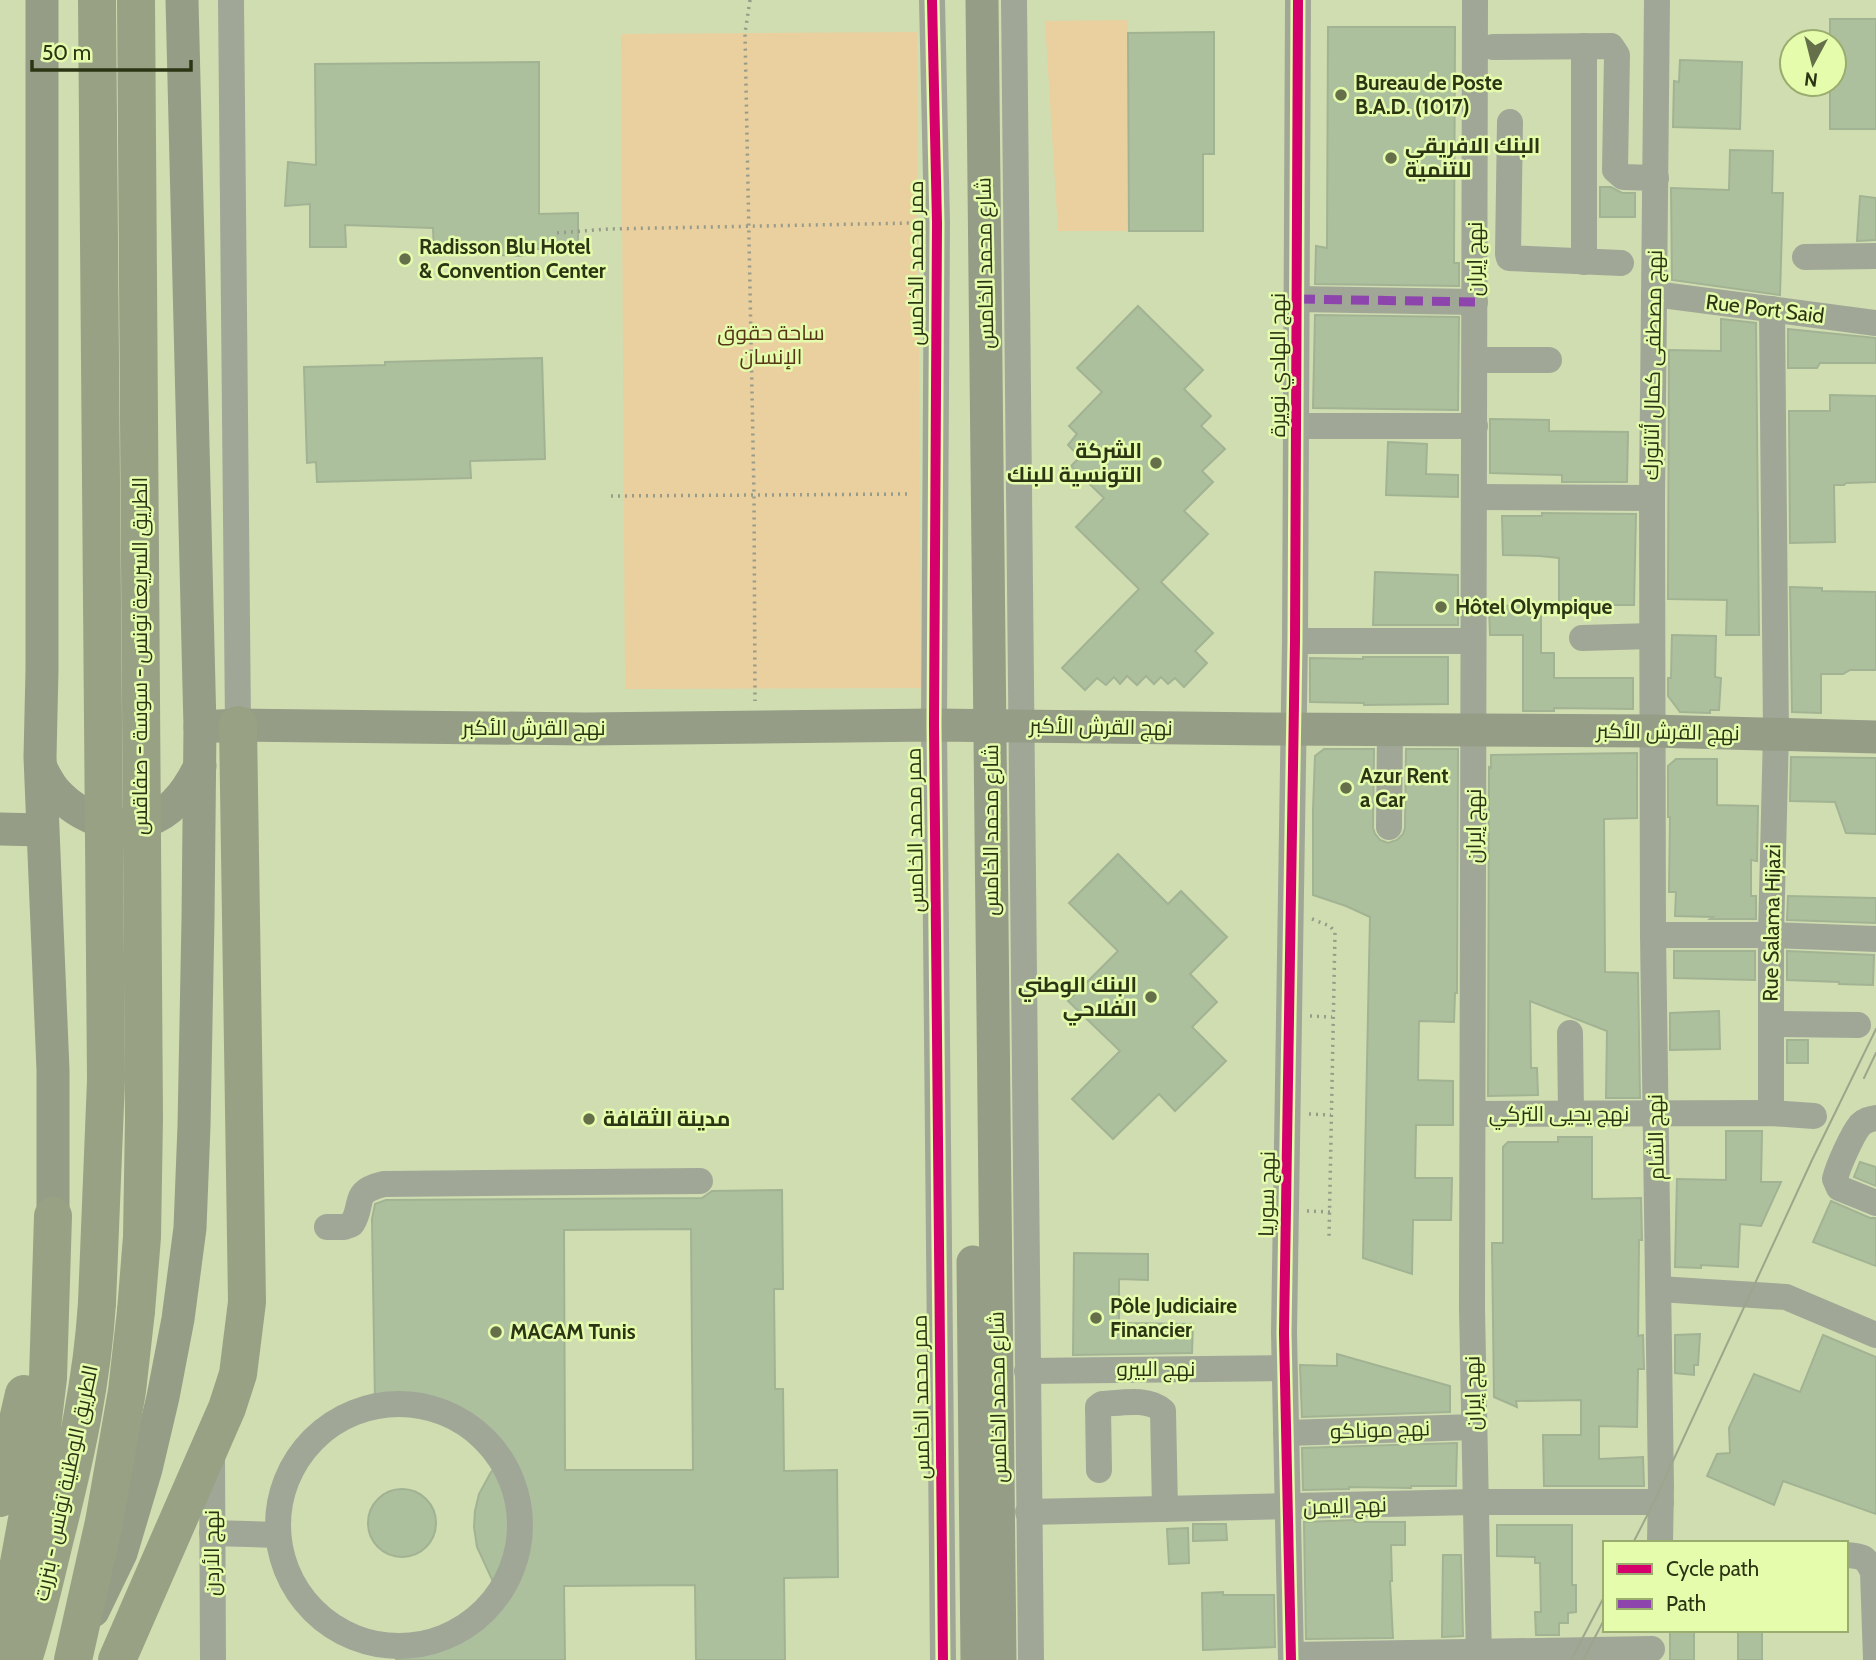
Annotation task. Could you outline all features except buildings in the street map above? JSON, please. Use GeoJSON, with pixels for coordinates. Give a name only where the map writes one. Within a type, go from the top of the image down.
{"type":"FeatureCollection","features":[{"type":"Feature","properties":{"kind":"highway","name":"الطريق السريعة تونس - سوسة - صفاقس"},"geometry":{"type":"LineString","coordinates":[[97,0],[106,1080],[97,1303]]}},
{"type":"Feature","properties":{"kind":"highway","name":"الطريق السريعة تونس - سوسة - صفاقس"},"geometry":{"type":"LineString","coordinates":[[136,0],[144,1131],[142,1237],[136,1311]]}},
{"type":"Feature","properties":{"kind":"highway"},"geometry":{"type":"LineString","coordinates":[[117,1660],[212,1446],[238,1374],[247,1302],[239,725]]}},
{"type":"Feature","properties":{"kind":"highway"},"geometry":{"type":"LineString","coordinates":[[0,1498],[30,1363],[53,1216]]}},
{"type":"Feature","properties":{"kind":"highway"},"geometry":{"type":"LineString","coordinates":[[0,1649],[11,1606],[38,1460],[47,1378],[53,1216]]}},
{"type":"Feature","properties":{"kind":"highway","name":"الطريق الوطنية تونس - بنزرت"},"geometry":{"type":"LineString","coordinates":[[23,1660],[37,1619],[75,1459],[95,1342],[97,1303]]}},
{"type":"Feature","properties":{"kind":"highway","name":"الطريق الوطنية تونس - بنزرت"},"geometry":{"type":"LineString","coordinates":[[75,1653],[104,1522],[127,1391],[136,1311]]}},
{"type":"Feature","properties":{"kind":"main road"},"geometry":{"type":"LineString","coordinates":[[42,0],[41,768],[52,1057],[53,1216]]}},
{"type":"Feature","properties":{"kind":"main road"},"geometry":{"type":"LineString","coordinates":[[75,1653],[121,1553],[136,1509],[163,1397],[178,1319],[190,1228],[200,727],[182,0]]}},
{"type":"Feature","properties":{"kind":"main road","name":"شارع محمد الخامس"},"geometry":{"type":"LineString","coordinates":[[960,0],[993,726],[977,1660]]}},
{"type":"Feature","properties":{"kind":"main road","name":"شارع محمد الخامس"},"geometry":{"type":"LineString","coordinates":[[982,0],[993,726],[1000,1660]]}},
{"type":"Feature","properties":{"kind":"main road","name":"نهج القرش الأكبر"},"geometry":{"type":"LineString","coordinates":[[200,727],[239,725],[571,729],[933,725],[1653,731],[1876,737]]}},
{"type":"Feature","properties":{"kind":"main road"},"geometry":{"type":"LineString","coordinates":[[41,768],[55,791],[82,813],[101,822],[118,825],[146,821],[167,810],[177,802],[200,766]]}},
{"type":"Feature","properties":{"kind":"main road"},"geometry":{"type":"LineString","coordinates":[[0,829],[42,830]]}},
{"type":"Feature","properties":{"kind":"street"},"geometry":{"type":"LineString","coordinates":[[231,0],[239,725]]}},
{"type":"Feature","properties":{"kind":"street","name":"ممر محمد الخامس"},"geometry":{"type":"LineString","coordinates":[[932,0],[937,223],[933,725],[943,1660]]}},
{"type":"Feature","properties":{"kind":"street","name":"شارع محمد الخامس"},"geometry":{"type":"LineString","coordinates":[[1014,0],[993,726],[1027,1371],[1031,1660]]}},
{"type":"Feature","properties":{"kind":"street","name":"نهج الهادي نويرة"},"geometry":{"type":"LineString","coordinates":[[1293,729],[1298,0]]}},
{"type":"Feature","properties":{"kind":"street","name":"نهج إيران"},"geometry":{"type":"LineString","coordinates":[[1475,0],[1472,1308],[1479,1656]]}},
{"type":"Feature","properties":{"kind":"street","name":"نهج مصطفى كمال أتاتورك"},"geometry":{"type":"LineString","coordinates":[[1653,731],[1652,498],[1657,0]]}},
{"type":"Feature","properties":{"kind":"street"},"geometry":{"type":"LineString","coordinates":[[1493,47],[1608,45],[1614,49],[1617,55],[1615,170],[1628,178],[1656,178]]}},
{"type":"Feature","properties":{"kind":"street"},"geometry":{"type":"LineString","coordinates":[[1584,46],[1584,261]]}},
{"type":"Feature","properties":{"kind":"street"},"geometry":{"type":"LineString","coordinates":[[1510,122],[1509,258],[1620,264]]}},
{"type":"Feature","properties":{"kind":"street"},"geometry":{"type":"LineString","coordinates":[[1805,257],[1876,256]]}},
{"type":"Feature","properties":{"kind":"street","name":"Rue Port Said"},"geometry":{"type":"LineString","coordinates":[[1654,294],[1876,323]]}},
{"type":"Feature","properties":{"kind":"street"},"geometry":{"type":"LineString","coordinates":[[1297,299],[1475,302]]}},
{"type":"Feature","properties":{"kind":"street","name":"Rue Salama Hijazi"},"geometry":{"type":"LineString","coordinates":[[1771,1113],[1776,733],[1772,309]]}},
{"type":"Feature","properties":{"kind":"street"},"geometry":{"type":"LineString","coordinates":[[1475,360],[1549,360]]}},
{"type":"Feature","properties":{"kind":"street"},"geometry":{"type":"LineString","coordinates":[[1297,426],[1475,426]]}},
{"type":"Feature","properties":{"kind":"street"},"geometry":{"type":"LineString","coordinates":[[1474,497],[1652,498]]}},
{"type":"Feature","properties":{"kind":"street"},"geometry":{"type":"LineString","coordinates":[[1582,638],[1652,636]]}},
{"type":"Feature","properties":{"kind":"street"},"geometry":{"type":"LineString","coordinates":[[1295,641],[1472,641]]}},
{"type":"Feature","properties":{"kind":"street","name":"نهج سوريا"},"geometry":{"type":"LineString","coordinates":[[1291,1658],[1284,1368],[1293,729]]}},
{"type":"Feature","properties":{"kind":"street"},"geometry":{"type":"LineString","coordinates":[[1389,827],[1390,730]]}},
{"type":"Feature","properties":{"kind":"street","name":"نهج الشام"},"geometry":{"type":"LineString","coordinates":[[1653,731],[1660,1541]]}},
{"type":"Feature","properties":{"kind":"street"},"geometry":{"type":"LineString","coordinates":[[1653,935],[1772,935],[1876,939]]}},
{"type":"Feature","properties":{"kind":"street"},"geometry":{"type":"LineString","coordinates":[[1771,1024],[1858,1025]]}},
{"type":"Feature","properties":{"kind":"street"},"geometry":{"type":"LineString","coordinates":[[1570,1032],[1572,1113]]}},
{"type":"Feature","properties":{"kind":"street","name":"نهج يحيى التركي"},"geometry":{"type":"LineString","coordinates":[[1473,1114],[1771,1113],[1814,1116]]}},
{"type":"Feature","properties":{"kind":"street"},"geometry":{"type":"LineString","coordinates":[[1871,1119],[1858,1128],[1835,1179],[1839,1188],[1876,1203]]}},
{"type":"Feature","properties":{"kind":"street"},"geometry":{"type":"LineString","coordinates":[[327,1227],[352,1224],[360,1196],[372,1187],[384,1184],[700,1181]]}},
{"type":"Feature","properties":{"kind":"street"},"geometry":{"type":"LineString","coordinates":[[1659,1289],[1786,1297],[1876,1335]]}},
{"type":"Feature","properties":{"kind":"street","name":"نهج البيرو"},"geometry":{"type":"LineString","coordinates":[[1027,1371],[1284,1368]]}},
{"type":"Feature","properties":{"kind":"street"},"geometry":{"type":"LineString","coordinates":[[1099,1470],[1098,1407],[1102,1404],[1149,1403],[1158,1406],[1163,1411],[1165,1509]]}},
{"type":"Feature","properties":{"kind":"street"},"geometry":{"type":"LineString","coordinates":[[391,1406],[423,1407],[454,1417],[481,1434],[502,1458],[517,1487],[523,1518],[520,1550],[509,1580],[490,1606],[465,1627],[436,1639],[404,1644],[338,1630],[313,1612],[293,1586],[285,1570],[278,1535],[280,1500],[285,1482],[297,1459],[314,1438],[327,1426],[391,1406]]}},
{"type":"Feature","properties":{"kind":"street","name":"نهج موناكو"},"geometry":{"type":"LineString","coordinates":[[1286,1433],[1474,1427]]}},
{"type":"Feature","properties":{"kind":"street","name":"نهج الأردن"},"geometry":{"type":"LineString","coordinates":[[212,1446],[213,1660]]}},
{"type":"Feature","properties":{"kind":"street","name":"نهج اليمن"},"geometry":{"type":"LineString","coordinates":[[1028,1512],[1475,1502],[1661,1502]]}},
{"type":"Feature","properties":{"kind":"street"},"geometry":{"type":"LineString","coordinates":[[212,1533],[278,1535]]}},
{"type":"Feature","properties":{"kind":"street"},"geometry":{"type":"LineString","coordinates":[[1848,1555],[1862,1556],[1873,1572],[1876,1660]]}},
{"type":"Feature","properties":{"kind":"street"},"geometry":{"type":"LineString","coordinates":[[1291,1658],[1479,1656],[1652,1646]]}},
{"type":"Feature","properties":{"kind":"path"},"geometry":{"type":"LineString","coordinates":[[750,0],[745,33],[754,495],[755,727]]}},
{"type":"Feature","properties":{"kind":"path"},"geometry":{"type":"LineString","coordinates":[[557,233],[608,229],[937,223]]}},
{"type":"Feature","properties":{"kind":"path"},"geometry":{"type":"LineString","coordinates":[[611,496],[934,494]]}},
{"type":"Feature","properties":{"kind":"path"},"geometry":{"type":"LineString","coordinates":[[1290,910],[1330,926],[1335,932],[1329,1239]]}},
{"type":"Feature","properties":{"kind":"green space"},"geometry":{"type":"Polygon","coordinates":[[[1128,20],[1129,231],[1058,231],[1045,21],[1128,20]]]}},
{"type":"Feature","properties":{"kind":"green space","name":"ساحة حقوق الإنسان"},"geometry":{"type":"Polygon","coordinates":[[[917,32],[921,688],[625,689],[621,34],[917,32]]]}},
{"type":"Feature","properties":{"kind":"tram line"},"geometry":{"type":"LineString","coordinates":[[1634,1541],[1876,1029]]}},
{"type":"Feature","properties":{"kind":"tram line"},"geometry":{"type":"LineString","coordinates":[[1864,1078],[1876,1053]]}},
{"type":"Feature","properties":{"kind":"tram line"},"geometry":{"type":"LineString","coordinates":[[1571,1660],[1603,1599]]}},
{"type":"Feature","properties":{"kind":"tram line"},"geometry":{"type":"LineString","coordinates":[[1583,1660],[1603,1622]]}},
{"type":"Feature","properties":{"kind":"marked path"},"geometry":{"type":"LineString","coordinates":[[1297,299],[1475,302]]}},
{"type":"Feature","properties":{"kind":"cycle path"},"geometry":{"type":"LineString","coordinates":[[932,0],[937,223],[934,725],[943,1660]]}},
{"type":"Feature","properties":{"kind":"cycle path"},"geometry":{"type":"LineString","coordinates":[[1291,1660],[1284,1333],[1295,641],[1298,0]]}},
{"type":"Feature","properties":{"kind":"place","name":"Bureau de Poste B.A.D. (1017)"},"geometry":{"type":"Point","coordinates":[1341,95]}},
{"type":"Feature","properties":{"kind":"place","name":"البنك الافريقي للتنمية"},"geometry":{"type":"Point","coordinates":[1391,158]}},
{"type":"Feature","properties":{"kind":"place","name":"Radisson Blu Hotel & Convention Center"},"geometry":{"type":"Point","coordinates":[405,259]}},
{"type":"Feature","properties":{"kind":"place","name":"الشركة التونسية للبنك"},"geometry":{"type":"Point","coordinates":[1156,463]}},
{"type":"Feature","properties":{"kind":"place","name":"Hôtel Olympique"},"geometry":{"type":"Point","coordinates":[1441,607]}},
{"type":"Feature","properties":{"kind":"place","name":"Azur Rent a Car"},"geometry":{"type":"Point","coordinates":[1346,788]}},
{"type":"Feature","properties":{"kind":"place","name":"البنك الوطني الفلاحي"},"geometry":{"type":"Point","coordinates":[1151,997]}},
{"type":"Feature","properties":{"kind":"place","name":"مدينة الثقافة"},"geometry":{"type":"Point","coordinates":[589,1119]}},
{"type":"Feature","properties":{"kind":"place","name":"Pôle Judiciaire Financier"},"geometry":{"type":"Point","coordinates":[1096,1318]}},
{"type":"Feature","properties":{"kind":"place","name":"MACAM Tunis"},"geometry":{"type":"Point","coordinates":[496,1332]}}]}
